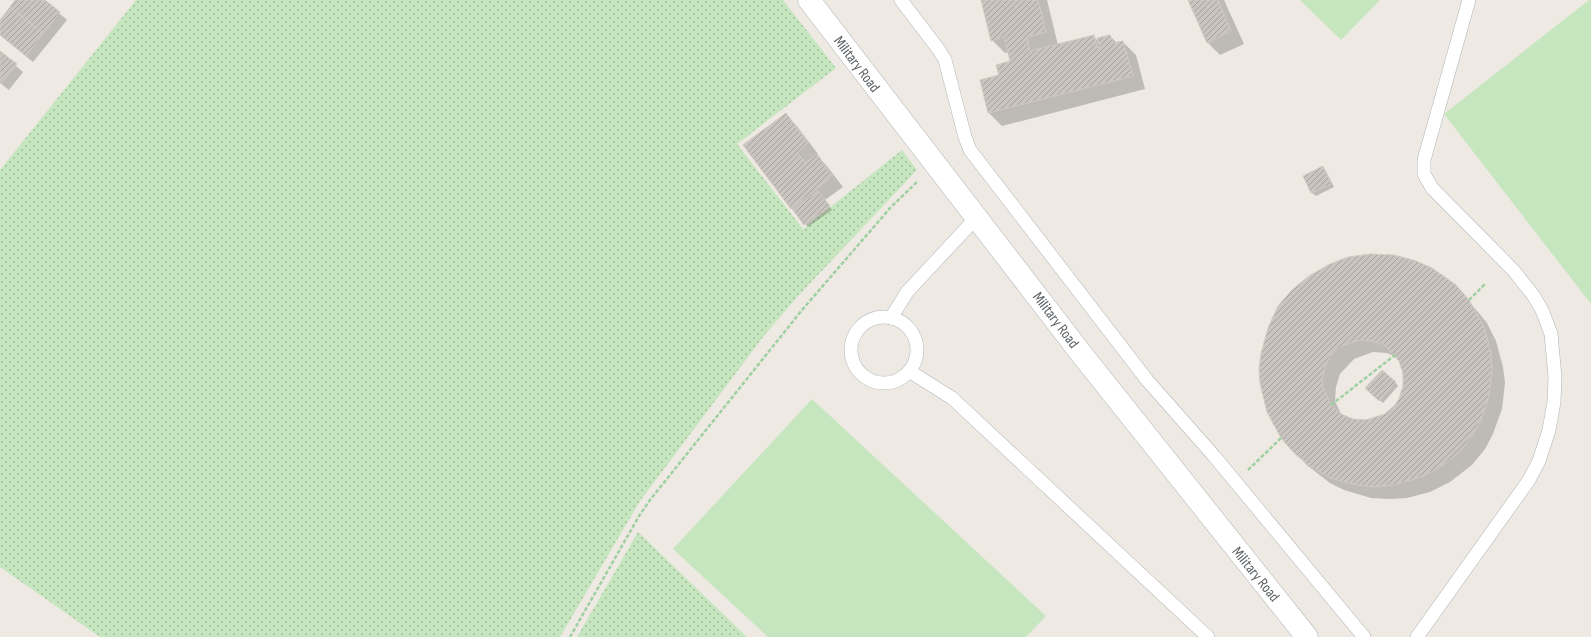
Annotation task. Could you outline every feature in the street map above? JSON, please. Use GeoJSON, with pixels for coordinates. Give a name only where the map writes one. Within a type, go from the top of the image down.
{"type":"FeatureCollection","features":[{"type":"Feature","properties":{"kind":"street","name":"Military Road"},"geometry":{"type":"LineString","coordinates":[[808,0],[1126,411],[1307,637]]}},
{"type":"Feature","properties":{"kind":"lane"},"geometry":{"type":"LineString","coordinates":[[901,0],[945,60],[965,137],[970,150],[1128,356],[1257,507],[1364,637]]}},
{"type":"Feature","properties":{"kind":"lane"},"geometry":{"type":"LineString","coordinates":[[1417,637],[1529,480],[1545,444],[1554,402],[1555,377],[1553,342],[1550,327],[1542,310],[1514,271],[1442,200],[1432,188],[1424,174],[1424,160],[1469,0]]}},
{"type":"Feature","properties":{"kind":"lane"},"geometry":{"type":"LineString","coordinates":[[891,318],[907,292],[977,217]]}},
{"type":"Feature","properties":{"kind":"lane"},"geometry":{"type":"LineString","coordinates":[[880,317],[891,318],[901,322],[910,330],[915,340],[917,351],[915,362],[909,371],[901,379],[891,383],[880,383],[861,375],[854,366],[851,356],[851,345],[854,335],[861,326],[870,320],[880,317]]}},
{"type":"Feature","properties":{"kind":"lane"},"geometry":{"type":"LineString","coordinates":[[909,371],[952,398],[1208,637]]}},
{"type":"Feature","properties":{"kind":"path"},"geometry":{"type":"LineString","coordinates":[[570,637],[639,516],[650,500],[802,310],[891,207],[936,164]]}},
{"type":"Feature","properties":{"kind":"path"},"geometry":{"type":"LineString","coordinates":[[1469,300],[1485,284]]}},
{"type":"Feature","properties":{"kind":"path"},"geometry":{"type":"LineString","coordinates":[[1331,405],[1395,355]]}},
{"type":"Feature","properties":{"kind":"path"},"geometry":{"type":"LineString","coordinates":[[1244,474],[1281,438]]}},
{"type":"Feature","properties":{"kind":"green space"},"geometry":{"type":"Polygon","coordinates":[[[136,0],[783,0],[836,68],[737,144],[803,229],[902,150],[917,170],[798,296],[763,337],[640,501],[560,637],[100,637],[0,567],[0,170],[136,0]]]}},
{"type":"Feature","properties":{"kind":"green space"},"geometry":{"type":"Polygon","coordinates":[[[1300,0],[1380,0],[1341,40],[1300,0]]]}},
{"type":"Feature","properties":{"kind":"green space"},"geometry":{"type":"Polygon","coordinates":[[[1589,0],[1591,0],[1591,304],[1444,114],[1589,0]]]}},
{"type":"Feature","properties":{"kind":"green space"},"geometry":{"type":"Polygon","coordinates":[[[812,399],[1046,616],[1026,637],[768,637],[673,549],[812,399]]]}},
{"type":"Feature","properties":{"kind":"green space"},"geometry":{"type":"Polygon","coordinates":[[[638,532],[747,637],[577,637],[638,532]]]}},
{"type":"Feature","properties":{"kind":"building"},"geometry":{"type":"Polygon","coordinates":[[[15,0],[45,0],[60,12],[43,34],[10,7],[15,0]]]}},
{"type":"Feature","properties":{"kind":"building"},"geometry":{"type":"Polygon","coordinates":[[[981,0],[1038,0],[1046,32],[1027,37],[1030,51],[1094,35],[1097,48],[1100,47],[1097,38],[1110,35],[1113,43],[1123,41],[1133,76],[988,113],[980,80],[999,75],[996,65],[1010,61],[1004,37],[991,41],[981,0]]]}},
{"type":"Feature","properties":{"kind":"building"},"geometry":{"type":"Polygon","coordinates":[[[1188,0],[1218,0],[1231,31],[1207,43],[1188,0]]]}},
{"type":"Feature","properties":{"kind":"building"},"geometry":{"type":"Polygon","coordinates":[[[10,7],[43,34],[26,56],[0,35],[0,20],[10,7]]]}},
{"type":"Feature","properties":{"kind":"building"},"geometry":{"type":"Polygon","coordinates":[[[0,51],[17,64],[1,84],[0,83],[0,51]]]}},
{"type":"Feature","properties":{"kind":"building"},"geometry":{"type":"Polygon","coordinates":[[[786,113],[808,143],[797,152],[805,163],[817,154],[833,176],[791,209],[743,145],[786,113]]]}},
{"type":"Feature","properties":{"kind":"building"},"geometry":{"type":"Polygon","coordinates":[[[1323,166],[1331,184],[1311,193],[1303,176],[1323,166]]]}},
{"type":"Feature","properties":{"kind":"building"},"geometry":{"type":"Polygon","coordinates":[[[818,191],[830,206],[804,225],[793,210],[818,191]]]}},
{"type":"Feature","properties":{"kind":"building"},"geometry":{"type":"Polygon","coordinates":[[[1371,254],[1394,255],[1416,261],[1432,268],[1456,285],[1469,300],[1484,327],[1491,353],[1492,370],[1489,396],[1481,420],[1472,436],[1459,452],[1443,465],[1424,476],[1394,485],[1375,487],[1357,485],[1330,478],[1309,465],[1294,453],[1281,438],[1267,412],[1260,383],[1259,369],[1261,354],[1268,328],[1278,306],[1292,290],[1309,276],[1328,265],[1348,257],[1371,254]],[[1360,340],[1341,346],[1331,355],[1325,367],[1322,380],[1323,387],[1331,405],[1341,414],[1353,419],[1366,420],[1385,414],[1399,399],[1403,386],[1403,373],[1399,361],[1385,346],[1373,341],[1360,340]]]}},
{"type":"Feature","properties":{"kind":"building"},"geometry":{"type":"Polygon","coordinates":[[[1382,370],[1396,382],[1379,401],[1365,388],[1382,370]]]}}]}
